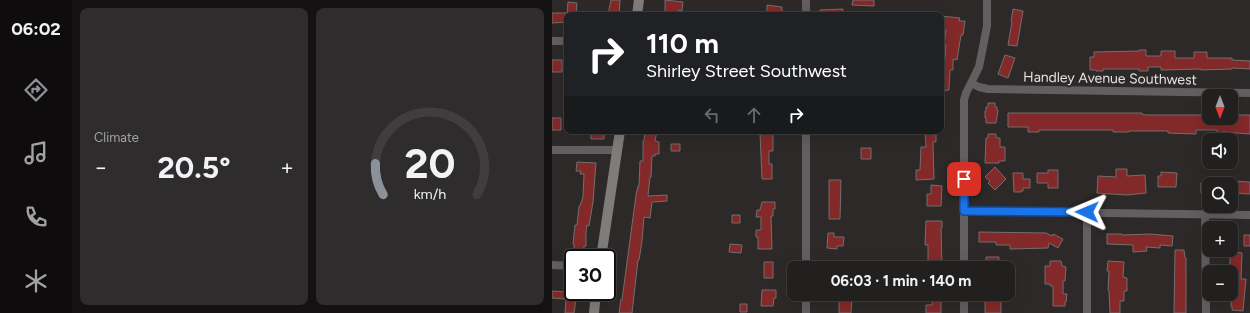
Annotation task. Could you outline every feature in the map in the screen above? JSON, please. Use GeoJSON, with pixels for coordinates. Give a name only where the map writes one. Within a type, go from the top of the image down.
{"type":"FeatureCollection","features":[{"type":"Feature","properties":{"kind":"street"},"geometry":{"type":"LineString","coordinates":[[637,12],[639,0]]}},
{"type":"Feature","properties":{"kind":"street"},"geometry":{"type":"LineString","coordinates":[[806,0],[806,12]]}},
{"type":"Feature","properties":{"kind":"street"},"geometry":{"type":"LineString","coordinates":[[964,261],[964,100],[979,67],[988,26],[987,0]]}},
{"type":"Feature","properties":{"kind":"street"},"geometry":{"type":"LineString","coordinates":[[552,41],[564,42]]}},
{"type":"Feature","properties":{"kind":"street","name":"Handley Avenue Southwest"},"geometry":{"type":"LineString","coordinates":[[971,83],[988,89],[1250,93]]}},
{"type":"Feature","properties":{"kind":"street"},"geometry":{"type":"LineString","coordinates":[[602,249],[620,134]]}},
{"type":"Feature","properties":{"kind":"street"},"geometry":{"type":"LineString","coordinates":[[806,134],[806,261]]}},
{"type":"Feature","properties":{"kind":"street"},"geometry":{"type":"LineString","coordinates":[[552,150],[617,150]]}},
{"type":"Feature","properties":{"kind":"street"},"geometry":{"type":"LineString","coordinates":[[964,211],[1250,215]]}},
{"type":"Feature","properties":{"kind":"street"},"geometry":{"type":"LineString","coordinates":[[1087,212],[1087,313]]}},
{"type":"Feature","properties":{"kind":"street"},"geometry":{"type":"LineString","coordinates":[[1205,214],[1206,313]]}},
{"type":"Feature","properties":{"kind":"street"},"geometry":{"type":"LineString","coordinates":[[552,265],[564,266]]}},
{"type":"Feature","properties":{"kind":"street"},"geometry":{"type":"LineString","coordinates":[[594,313],[595,301]]}},
{"type":"Feature","properties":{"kind":"street"},"geometry":{"type":"LineString","coordinates":[[806,301],[806,313]]}},
{"type":"Feature","properties":{"kind":"street"},"geometry":{"type":"LineString","coordinates":[[964,301],[964,313]]}},
{"type":"Feature","properties":{"kind":"building"},"geometry":{"type":"Polygon","coordinates":[[[611,0],[620,0],[619,12],[609,12],[611,0]]]}},
{"type":"Feature","properties":{"kind":"building"},"geometry":{"type":"Polygon","coordinates":[[[665,0],[683,2],[682,11],[678,10],[678,12],[665,12],[665,0]]]}},
{"type":"Feature","properties":{"kind":"building"},"geometry":{"type":"Polygon","coordinates":[[[853,0],[874,0],[874,6],[852,5],[853,0]]]}},
{"type":"Feature","properties":{"kind":"building"},"geometry":{"type":"Polygon","coordinates":[[[568,2],[577,3],[576,12],[567,12],[568,2]]]}},
{"type":"Feature","properties":{"kind":"building"},"geometry":{"type":"Polygon","coordinates":[[[767,5],[782,7],[782,12],[767,12],[767,5]]]}},
{"type":"Feature","properties":{"kind":"building"},"geometry":{"type":"Polygon","coordinates":[[[843,9],[843,12],[820,12],[820,10],[843,9]]]}},
{"type":"Feature","properties":{"kind":"building"},"geometry":{"type":"Polygon","coordinates":[[[1013,9],[1023,11],[1017,46],[1008,45],[1013,9]]]}},
{"type":"Feature","properties":{"kind":"building"},"geometry":{"type":"Polygon","coordinates":[[[552,13],[564,13],[564,22],[552,23],[552,13]]]}},
{"type":"Feature","properties":{"kind":"building"},"geometry":{"type":"Polygon","coordinates":[[[944,16],[960,18],[959,21],[965,21],[957,60],[953,59],[953,70],[950,70],[949,90],[944,91],[944,63],[946,45],[944,45],[946,30],[944,30],[944,16]]]}},
{"type":"Feature","properties":{"kind":"building"},"geometry":{"type":"Polygon","coordinates":[[[1146,50],[1146,56],[1161,56],[1161,51],[1175,51],[1175,58],[1194,58],[1194,52],[1207,52],[1207,58],[1232,58],[1232,60],[1250,61],[1250,69],[1232,68],[1161,70],[1161,67],[1148,67],[1148,71],[1139,71],[1139,69],[1103,69],[1103,71],[1090,70],[1090,57],[1094,57],[1094,52],[1146,50]]]}},
{"type":"Feature","properties":{"kind":"building"},"geometry":{"type":"Polygon","coordinates":[[[1005,55],[1015,58],[1008,78],[998,74],[1005,55]]]}},
{"type":"Feature","properties":{"kind":"building"},"geometry":{"type":"Polygon","coordinates":[[[552,60],[562,60],[562,72],[552,72],[552,60]]]}},
{"type":"Feature","properties":{"kind":"building"},"geometry":{"type":"Polygon","coordinates":[[[988,103],[995,103],[995,107],[997,107],[996,123],[986,123],[985,111],[986,107],[988,107],[988,103]]]}},
{"type":"Feature","properties":{"kind":"building"},"geometry":{"type":"Polygon","coordinates":[[[1008,113],[1142,113],[1146,115],[1202,115],[1202,125],[1238,125],[1238,115],[1250,115],[1250,134],[1217,133],[1217,130],[1196,130],[1196,134],[1168,133],[1168,131],[1113,132],[1113,130],[1039,130],[1039,132],[1028,132],[1028,127],[1008,127],[1008,113]]]}},
{"type":"Feature","properties":{"kind":"building"},"geometry":{"type":"Polygon","coordinates":[[[552,118],[561,118],[561,130],[552,130],[552,118]]]}},
{"type":"Feature","properties":{"kind":"building"},"geometry":{"type":"Polygon","coordinates":[[[591,134],[604,134],[604,139],[591,139],[591,134]]]}},
{"type":"Feature","properties":{"kind":"building"},"geometry":{"type":"Polygon","coordinates":[[[645,134],[656,134],[655,141],[659,142],[659,154],[652,156],[648,196],[667,195],[667,201],[652,202],[650,218],[644,217],[632,313],[619,313],[636,195],[639,186],[640,161],[643,161],[645,134]]]}},
{"type":"Feature","properties":{"kind":"building"},"geometry":{"type":"Polygon","coordinates":[[[760,134],[773,134],[773,151],[769,151],[769,164],[772,164],[772,179],[762,179],[760,134]]]}},
{"type":"Feature","properties":{"kind":"building"},"geometry":{"type":"Polygon","coordinates":[[[925,134],[936,134],[936,142],[933,142],[934,179],[916,180],[916,170],[920,170],[921,147],[926,147],[925,134]]]}},
{"type":"Feature","properties":{"kind":"building"},"geometry":{"type":"Polygon","coordinates":[[[988,134],[996,134],[996,138],[1000,138],[1000,147],[1005,147],[1005,161],[999,161],[999,163],[985,163],[986,138],[988,138],[988,134]]]}},
{"type":"Feature","properties":{"kind":"building"},"geometry":{"type":"Polygon","coordinates":[[[671,144],[680,144],[680,151],[671,151],[671,144]]]}},
{"type":"Feature","properties":{"kind":"building"},"geometry":{"type":"Polygon","coordinates":[[[861,148],[871,148],[871,159],[861,159],[861,148]]]}},
{"type":"Feature","properties":{"kind":"building"},"geometry":{"type":"Polygon","coordinates":[[[577,162],[596,163],[593,202],[589,226],[587,225],[586,246],[584,246],[584,249],[574,249],[573,244],[579,206],[583,197],[584,174],[580,174],[581,171],[576,171],[577,162]]]}},
{"type":"Feature","properties":{"kind":"building"},"geometry":{"type":"Polygon","coordinates":[[[995,167],[1006,179],[995,190],[988,183],[990,181],[985,177],[995,167]]]}},
{"type":"Feature","properties":{"kind":"building"},"geometry":{"type":"Polygon","coordinates":[[[1116,169],[1127,169],[1127,176],[1145,175],[1146,193],[1127,195],[1097,193],[1098,176],[1116,177],[1116,169]]]}},
{"type":"Feature","properties":{"kind":"building"},"geometry":{"type":"Polygon","coordinates":[[[1048,170],[1058,170],[1058,188],[1048,188],[1048,183],[1037,183],[1037,173],[1048,173],[1048,170]]]}},
{"type":"Feature","properties":{"kind":"building"},"geometry":{"type":"Polygon","coordinates":[[[1161,172],[1177,173],[1176,187],[1158,187],[1158,176],[1161,176],[1161,172]]]}},
{"type":"Feature","properties":{"kind":"building"},"geometry":{"type":"Polygon","coordinates":[[[1013,173],[1023,173],[1023,179],[1030,179],[1030,188],[1023,188],[1023,191],[1021,192],[1014,192],[1013,173]]]}},
{"type":"Feature","properties":{"kind":"building"},"geometry":{"type":"Polygon","coordinates":[[[829,180],[841,180],[840,219],[829,219],[829,180]]]}},
{"type":"Feature","properties":{"kind":"building"},"geometry":{"type":"Polygon","coordinates":[[[1238,181],[1250,182],[1250,194],[1238,193],[1238,181]]]}},
{"type":"Feature","properties":{"kind":"building"},"geometry":{"type":"Polygon","coordinates":[[[931,185],[942,186],[941,206],[927,206],[927,194],[931,194],[931,185]]]}},
{"type":"Feature","properties":{"kind":"building"},"geometry":{"type":"Polygon","coordinates":[[[762,202],[775,202],[773,216],[771,216],[772,249],[758,249],[758,237],[756,237],[756,230],[761,230],[761,217],[756,217],[757,210],[760,210],[762,202]]]}},
{"type":"Feature","properties":{"kind":"building"},"geometry":{"type":"Polygon","coordinates":[[[732,215],[740,215],[740,223],[732,223],[732,215]]]}},
{"type":"Feature","properties":{"kind":"building"},"geometry":{"type":"Polygon","coordinates":[[[926,221],[942,221],[942,261],[928,261],[928,245],[925,245],[926,221]]]}},
{"type":"Feature","properties":{"kind":"building"},"geometry":{"type":"Polygon","coordinates":[[[979,232],[1046,233],[1052,236],[1053,234],[1063,239],[1058,248],[1049,243],[1048,248],[1010,249],[1010,245],[996,245],[996,242],[979,242],[979,232]]]}},
{"type":"Feature","properties":{"kind":"building"},"geometry":{"type":"Polygon","coordinates":[[[828,233],[834,233],[834,237],[844,237],[843,246],[837,246],[837,249],[827,248],[828,233]]]}},
{"type":"Feature","properties":{"kind":"building"},"geometry":{"type":"Polygon","coordinates":[[[1107,234],[1150,234],[1173,236],[1172,246],[1160,245],[1160,248],[1146,247],[1147,251],[1133,252],[1133,245],[1107,244],[1107,234]]]}},
{"type":"Feature","properties":{"kind":"building"},"geometry":{"type":"Polygon","coordinates":[[[1244,235],[1250,235],[1250,246],[1244,246],[1244,235]]]}},
{"type":"Feature","properties":{"kind":"building"},"geometry":{"type":"Polygon","coordinates":[[[730,244],[742,245],[741,253],[729,252],[730,244]]]}},
{"type":"Feature","properties":{"kind":"building"},"geometry":{"type":"Polygon","coordinates":[[[1175,250],[1184,250],[1186,258],[1186,313],[1174,313],[1175,250]]]}},
{"type":"Feature","properties":{"kind":"building"},"geometry":{"type":"Polygon","coordinates":[[[1238,252],[1242,253],[1241,279],[1246,279],[1243,311],[1232,310],[1231,301],[1238,301],[1238,265],[1230,265],[1230,257],[1238,257],[1238,252]]]}},
{"type":"Feature","properties":{"kind":"building"},"geometry":{"type":"Polygon","coordinates":[[[986,257],[999,257],[999,261],[986,261],[986,257]]]}},
{"type":"Feature","properties":{"kind":"building"},"geometry":{"type":"Polygon","coordinates":[[[1050,261],[1061,261],[1062,266],[1066,267],[1065,281],[1063,281],[1063,294],[1067,294],[1065,306],[1053,306],[1053,286],[1050,286],[1050,284],[1045,284],[1045,266],[1050,266],[1050,261]]]}},
{"type":"Feature","properties":{"kind":"building"},"geometry":{"type":"Polygon","coordinates":[[[1108,261],[1124,262],[1123,277],[1127,278],[1127,291],[1124,291],[1124,301],[1120,301],[1120,313],[1110,313],[1108,290],[1109,271],[1107,271],[1108,261]]]}},
{"type":"Feature","properties":{"kind":"building"},"geometry":{"type":"Polygon","coordinates":[[[764,262],[773,262],[773,278],[764,278],[764,262]]]}},
{"type":"Feature","properties":{"kind":"building"},"geometry":{"type":"Polygon","coordinates":[[[762,290],[776,290],[776,298],[774,298],[773,306],[761,306],[762,290]]]}},
{"type":"Feature","properties":{"kind":"building"},"geometry":{"type":"Polygon","coordinates":[[[552,291],[564,292],[564,299],[552,298],[552,291]]]}},
{"type":"Feature","properties":{"kind":"building"},"geometry":{"type":"Polygon","coordinates":[[[566,301],[576,301],[574,313],[565,313],[566,301]]]}},
{"type":"Feature","properties":{"kind":"building"},"geometry":{"type":"Polygon","coordinates":[[[839,301],[852,301],[851,313],[839,313],[839,301]]]}},
{"type":"Feature","properties":{"kind":"building"},"geometry":{"type":"Polygon","coordinates":[[[932,301],[941,301],[941,313],[926,313],[926,305],[932,305],[932,301]]]}},
{"type":"Feature","properties":{"kind":"building"},"geometry":{"type":"Polygon","coordinates":[[[985,301],[1001,301],[1001,313],[985,313],[985,301]]]}},
{"type":"Feature","properties":{"kind":"building"},"geometry":{"type":"Polygon","coordinates":[[[740,304],[747,304],[747,312],[740,312],[740,304]]]}},
{"type":"Feature","properties":{"kind":"route"},"geometry":{"type":"LineString","coordinates":[[964,179],[964,211],[1087,212]]}}]}
